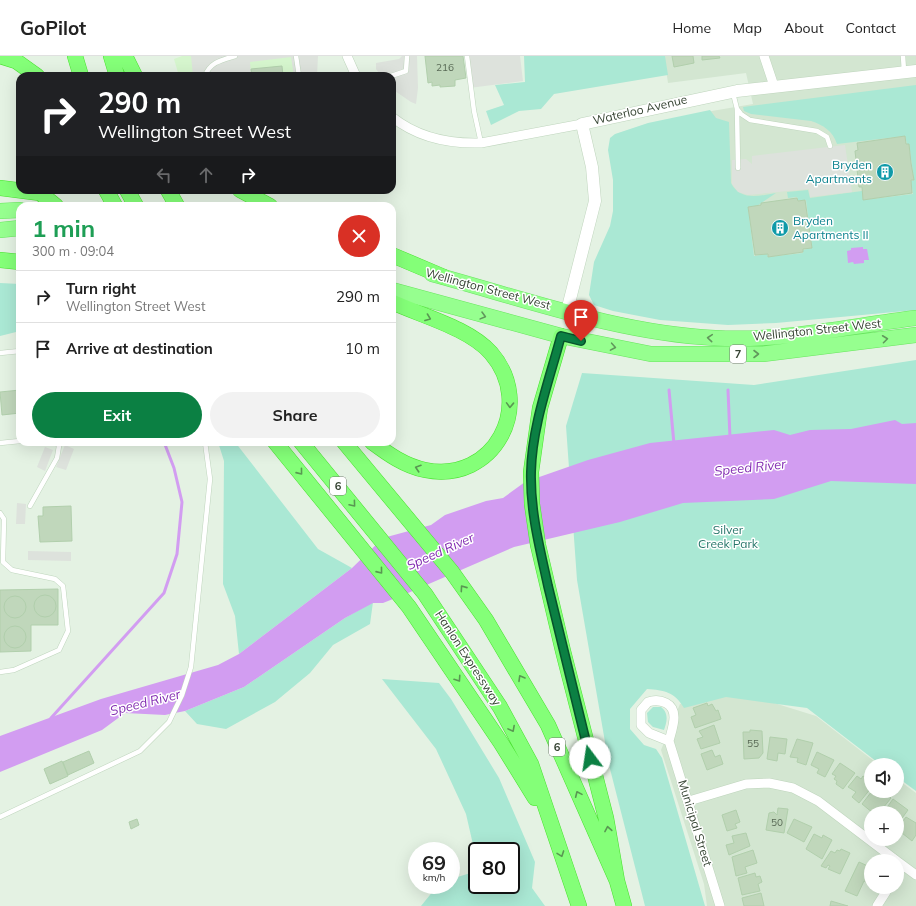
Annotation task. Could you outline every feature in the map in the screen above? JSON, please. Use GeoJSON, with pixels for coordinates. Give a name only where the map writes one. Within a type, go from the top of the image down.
{"type":"FeatureCollection","features":[{"type":"Feature","properties":{"kind":"highway"},"geometry":{"type":"LineString","coordinates":[[0,56],[16,60],[32,72]]}},
{"type":"Feature","properties":{"kind":"highway"},"geometry":{"type":"LineString","coordinates":[[75,56],[81,72]]}},
{"type":"Feature","properties":{"kind":"highway"},"geometry":{"type":"LineString","coordinates":[[111,56],[116,72]]}},
{"type":"Feature","properties":{"kind":"highway"},"geometry":{"type":"LineString","coordinates":[[125,56],[133,72]]}},
{"type":"Feature","properties":{"kind":"highway"},"geometry":{"type":"LineString","coordinates":[[0,188],[16,190]]}},
{"type":"Feature","properties":{"kind":"highway"},"geometry":{"type":"LineString","coordinates":[[41,194],[51,202]]}},
{"type":"Feature","properties":{"kind":"highway"},"geometry":{"type":"LineString","coordinates":[[248,194],[262,202]]}},
{"type":"Feature","properties":{"kind":"highway"},"geometry":{"type":"LineString","coordinates":[[396,258],[444,277]]}},
{"type":"Feature","properties":{"kind":"highway"},"geometry":{"type":"LineString","coordinates":[[0,260],[16,262]]}},
{"type":"Feature","properties":{"kind":"highway"},"geometry":{"type":"LineString","coordinates":[[377,446],[387,454],[407,464],[426,470],[446,471],[467,466],[489,454],[504,434],[510,412],[510,391],[503,370],[490,352],[469,336],[396,304]]}},
{"type":"Feature","properties":{"kind":"highway"},"geometry":{"type":"LineString","coordinates":[[561,336],[540,408],[531,472],[532,504],[538,545],[563,651],[606,818],[618,881]]}},
{"type":"Feature","properties":{"kind":"highway"},"geometry":{"type":"LineString","coordinates":[[278,446],[409,607],[501,743],[548,818]]}},
{"type":"Feature","properties":{"kind":"highway","name":"Hanlon Expressway"},"geometry":{"type":"LineString","coordinates":[[304,446],[425,594],[455,636],[500,707],[531,764],[579,906]]}},
{"type":"Feature","properties":{"kind":"highway","name":"6"},"geometry":{"type":"LineString","coordinates":[[347,446],[452,572],[486,620],[548,725],[618,881],[624,906]]}},
{"type":"Feature","properties":{"kind":"main road"},"geometry":{"type":"LineString","coordinates":[[0,211],[16,210]]}},
{"type":"Feature","properties":{"kind":"main road"},"geometry":{"type":"LineString","coordinates":[[0,230],[16,228]]}},
{"type":"Feature","properties":{"kind":"main road","name":"Wellington Street West"},"geometry":{"type":"LineString","coordinates":[[396,264],[643,331],[716,338],[780,336],[916,318]]}},
{"type":"Feature","properties":{"kind":"main road","name":"Wellington Street West"},"geometry":{"type":"LineString","coordinates":[[396,291],[561,336],[651,354],[763,354],[916,335]]}},
{"type":"Feature","properties":{"kind":"main road","name":"Waterloo Avenue"},"geometry":{"type":"LineString","coordinates":[[561,336],[567,311]]}},
{"type":"Feature","properties":{"kind":"street"},"geometry":{"type":"LineString","coordinates":[[347,56],[354,72]]}},
{"type":"Feature","properties":{"kind":"street"},"geometry":{"type":"LineString","coordinates":[[764,56],[774,86]]}},
{"type":"Feature","properties":{"kind":"street","name":"Waterloo Avenue"},"geometry":{"type":"LineString","coordinates":[[567,311],[595,201],[594,179],[582,124],[733,91],[910,72]]}},
{"type":"Feature","properties":{"kind":"street"},"geometry":{"type":"LineString","coordinates":[[396,120],[411,129],[438,139],[459,143],[481,143],[582,124]]}},
{"type":"Feature","properties":{"kind":"street"},"geometry":{"type":"LineString","coordinates":[[661,700],[672,708],[674,721],[669,740],[649,733],[641,725],[641,710],[648,702],[661,700]]}},
{"type":"Feature","properties":{"kind":"street","name":"Municipal Street"},"geometry":{"type":"LineString","coordinates":[[669,740],[689,801],[720,906]]}},
{"type":"Feature","properties":{"kind":"street"},"geometry":{"type":"LineString","coordinates":[[689,801],[746,784],[769,783],[783,785],[818,800],[887,854]]}},
{"type":"Feature","properties":{"kind":"street"},"geometry":{"type":"LineString","coordinates":[[904,867],[916,875]]}},
{"type":"Feature","properties":{"kind":"street"},"geometry":{"type":"LineString","coordinates":[[877,906],[885,894]]}},
{"type":"Feature","properties":{"kind":"lane"},"geometry":{"type":"LineString","coordinates":[[207,72],[214,63],[235,56]]}},
{"type":"Feature","properties":{"kind":"lane"},"geometry":{"type":"LineString","coordinates":[[296,56],[298,72]]}},
{"type":"Feature","properties":{"kind":"lane"},"geometry":{"type":"LineString","coordinates":[[396,74],[406,71],[407,56]]}},
{"type":"Feature","properties":{"kind":"lane"},"geometry":{"type":"LineString","coordinates":[[467,56],[474,111],[481,143]]}},
{"type":"Feature","properties":{"kind":"lane"},"geometry":{"type":"LineString","coordinates":[[903,56],[910,72]]}},
{"type":"Feature","properties":{"kind":"lane"},"geometry":{"type":"LineString","coordinates":[[733,91],[737,109],[738,168]]}},
{"type":"Feature","properties":{"kind":"lane"},"geometry":{"type":"LineString","coordinates":[[737,109],[741,114],[750,120],[818,131],[827,137],[830,146]]}},
{"type":"Feature","properties":{"kind":"lane"},"geometry":{"type":"LineString","coordinates":[[0,353],[16,351]]}},
{"type":"Feature","properties":{"kind":"lane"},"geometry":{"type":"LineString","coordinates":[[0,443],[16,441]]}},
{"type":"Feature","properties":{"kind":"lane"},"geometry":{"type":"LineString","coordinates":[[30,506],[57,458],[59,446]]}},
{"type":"Feature","properties":{"kind":"lane"},"geometry":{"type":"LineString","coordinates":[[0,817],[140,751],[169,722],[182,695],[191,667],[210,479],[206,446]]}},
{"type":"Feature","properties":{"kind":"lane"},"geometry":{"type":"LineString","coordinates":[[0,513],[4,520],[3,562],[12,570],[56,579],[63,586],[65,591],[68,631],[59,650],[14,670],[0,672]]}},
{"type":"Feature","properties":{"kind":"shaded area"},"geometry":{"type":"Polygon","coordinates":[[[182,56],[317,56],[317,72],[178,72],[174,59],[182,56]]]}},
{"type":"Feature","properties":{"kind":"shaded area"},"geometry":{"type":"Polygon","coordinates":[[[191,56],[318,56],[317,72],[293,72],[291,57],[250,62],[251,72],[193,72],[191,56]]]}},
{"type":"Feature","properties":{"kind":"shaded area"},"geometry":{"type":"Polygon","coordinates":[[[402,56],[417,56],[418,88],[416,104],[396,92],[396,72],[378,72],[376,69],[376,63],[399,59],[402,56]]]}},
{"type":"Feature","properties":{"kind":"shaded area"},"geometry":{"type":"Polygon","coordinates":[[[467,56],[520,56],[523,81],[469,88],[467,56]]]}},
{"type":"Feature","properties":{"kind":"shaded area"},"geometry":{"type":"Polygon","coordinates":[[[664,56],[916,56],[916,293],[738,309],[706,112],[753,104],[746,73],[668,83],[664,56]]]}},
{"type":"Feature","properties":{"kind":"shaded area"},"geometry":{"type":"Polygon","coordinates":[[[845,145],[852,192],[810,197],[809,189],[748,195],[738,192],[732,184],[732,160],[746,159],[752,164],[752,156],[845,145]]]}},
{"type":"Feature","properties":{"kind":"shaded area"},"geometry":{"type":"Polygon","coordinates":[[[65,446],[74,449],[66,470],[56,467],[65,446]]]}},
{"type":"Feature","properties":{"kind":"shaded area"},"geometry":{"type":"Polygon","coordinates":[[[45,447],[53,450],[45,471],[37,467],[45,447]]]}},
{"type":"Feature","properties":{"kind":"shaded area"},"geometry":{"type":"Polygon","coordinates":[[[17,503],[26,504],[25,524],[16,524],[17,503]]]}},
{"type":"Feature","properties":{"kind":"shaded area"},"geometry":{"type":"Polygon","coordinates":[[[28,551],[71,552],[71,561],[28,560],[28,551]]]}},
{"type":"Feature","properties":{"kind":"shaded area"},"geometry":{"type":"Polygon","coordinates":[[[739,692],[816,716],[870,758],[864,758],[864,798],[904,798],[904,784],[916,793],[916,906],[707,906],[704,884],[661,750],[680,704],[739,692]]]}},
{"type":"Feature","properties":{"kind":"green space"},"geometry":{"type":"Polygon","coordinates":[[[524,56],[665,56],[668,75],[554,94],[541,109],[519,111],[491,125],[486,111],[504,105],[495,85],[525,82],[524,56]]]}},
{"type":"Feature","properties":{"kind":"green space"},"geometry":{"type":"Polygon","coordinates":[[[916,85],[916,310],[776,323],[728,325],[660,320],[613,311],[594,305],[589,295],[594,262],[610,226],[613,211],[613,180],[608,150],[610,138],[615,134],[648,123],[710,110],[716,118],[729,122],[731,183],[739,193],[745,195],[757,196],[776,193],[757,206],[748,207],[754,256],[767,254],[768,257],[803,253],[803,250],[812,248],[806,200],[798,200],[797,197],[788,198],[787,192],[808,190],[810,198],[862,191],[863,200],[913,194],[911,181],[914,180],[909,144],[907,144],[905,136],[837,144],[830,132],[811,121],[751,114],[744,111],[743,107],[916,85]]]}},
{"type":"Feature","properties":{"kind":"green space"},"geometry":{"type":"Polygon","coordinates":[[[0,283],[16,284],[16,332],[0,336],[0,283]]]}},
{"type":"Feature","properties":{"kind":"green space","name":"Silver Creek Park"},"geometry":{"type":"Polygon","coordinates":[[[916,360],[916,791],[904,782],[904,758],[872,758],[807,708],[726,697],[684,708],[673,695],[664,691],[647,689],[630,709],[630,729],[644,745],[656,749],[662,758],[705,906],[645,906],[609,765],[577,580],[566,426],[582,373],[754,385],[916,360]]]}},
{"type":"Feature","properties":{"kind":"green space"},"geometry":{"type":"Polygon","coordinates":[[[219,446],[238,446],[318,549],[352,568],[239,654],[235,616],[223,584],[224,461],[219,446]]]}},
{"type":"Feature","properties":{"kind":"green space"},"geometry":{"type":"Polygon","coordinates":[[[373,602],[370,624],[333,645],[310,673],[275,702],[226,729],[197,724],[185,711],[244,687],[345,618],[373,602]]]}},
{"type":"Feature","properties":{"kind":"green space"},"geometry":{"type":"Polygon","coordinates":[[[382,679],[439,683],[451,699],[499,778],[535,862],[532,888],[545,906],[421,906],[431,894],[460,894],[460,876],[468,874],[468,894],[520,894],[520,842],[472,842],[466,814],[436,749],[382,679]]]}},
{"type":"Feature","properties":{"kind":"green space"},"geometry":{"type":"Polygon","coordinates":[[[653,707],[661,707],[664,709],[666,721],[664,730],[653,727],[648,722],[647,713],[653,707]]]}},
{"type":"Feature","properties":{"kind":"water"},"geometry":{"type":"Polygon","coordinates":[[[863,247],[863,249],[867,249],[869,260],[864,260],[864,263],[848,263],[847,251],[851,250],[851,248],[863,247]]]}},
{"type":"Feature","properties":{"kind":"water","name":"Speed River"},"geometry":{"type":"Polygon","coordinates":[[[895,420],[902,424],[916,423],[916,484],[831,481],[774,499],[683,503],[620,522],[514,547],[383,603],[373,603],[345,618],[244,687],[185,711],[165,715],[125,713],[102,730],[0,772],[0,736],[101,699],[218,665],[239,654],[352,568],[383,538],[431,525],[445,515],[486,501],[503,498],[525,482],[588,460],[650,443],[774,430],[790,435],[810,430],[851,429],[895,420]]]}},
{"type":"Feature","properties":{"kind":"building"},"geometry":{"type":"Polygon","coordinates":[[[425,56],[463,56],[466,78],[455,80],[455,86],[432,86],[432,82],[428,83],[425,56]]]}},
{"type":"Feature","properties":{"kind":"building"},"geometry":{"type":"Polygon","coordinates":[[[672,56],[693,56],[694,63],[674,67],[672,56]]]}},
{"type":"Feature","properties":{"kind":"building"},"geometry":{"type":"Polygon","coordinates":[[[702,56],[719,56],[720,58],[702,60],[702,56]]]}},
{"type":"Feature","properties":{"kind":"building"},"geometry":{"type":"Polygon","coordinates":[[[282,66],[283,72],[251,72],[251,69],[282,66]]]}},
{"type":"Feature","properties":{"kind":"building","name":"Bryden Apartments"},"geometry":{"type":"Polygon","coordinates":[[[905,136],[906,144],[909,144],[914,180],[911,180],[912,193],[863,200],[862,187],[859,187],[855,151],[858,150],[857,143],[905,136]]]}},
{"type":"Feature","properties":{"kind":"building","name":"Bryden Apartments II"},"geometry":{"type":"Polygon","coordinates":[[[797,198],[798,201],[805,200],[812,248],[803,249],[803,252],[768,257],[768,254],[755,255],[748,207],[761,205],[761,203],[797,198]]]}},
{"type":"Feature","properties":{"kind":"building"},"geometry":{"type":"Polygon","coordinates":[[[16,390],[16,413],[2,415],[0,392],[16,390]]]}},
{"type":"Feature","properties":{"kind":"building"},"geometry":{"type":"Polygon","coordinates":[[[71,506],[72,541],[40,542],[38,516],[43,516],[43,507],[71,506]]]}},
{"type":"Feature","properties":{"kind":"building"},"geometry":{"type":"Polygon","coordinates":[[[58,589],[58,625],[31,625],[31,651],[0,652],[0,590],[58,589]]]}},
{"type":"Feature","properties":{"kind":"building"},"geometry":{"type":"Polygon","coordinates":[[[45,595],[53,598],[56,606],[53,614],[45,617],[37,614],[34,606],[37,598],[45,595]]]}},
{"type":"Feature","properties":{"kind":"building"},"geometry":{"type":"Polygon","coordinates":[[[15,596],[23,599],[26,607],[23,615],[15,618],[7,615],[4,607],[7,599],[15,596]]]}},
{"type":"Feature","properties":{"kind":"building"},"geometry":{"type":"Polygon","coordinates":[[[15,626],[23,629],[26,637],[23,645],[15,648],[7,645],[4,637],[7,629],[15,626]]]}},
{"type":"Feature","properties":{"kind":"building"},"geometry":{"type":"Polygon","coordinates":[[[707,703],[708,706],[712,704],[716,711],[718,710],[721,719],[695,728],[691,717],[696,715],[693,708],[707,703]]]}},
{"type":"Feature","properties":{"kind":"building"},"geometry":{"type":"Polygon","coordinates":[[[714,725],[720,743],[701,749],[697,739],[703,737],[699,731],[714,725]]]}},
{"type":"Feature","properties":{"kind":"building"},"geometry":{"type":"Polygon","coordinates":[[[750,730],[762,731],[763,753],[759,758],[744,759],[743,732],[750,732],[750,730]]]}},
{"type":"Feature","properties":{"kind":"building"},"geometry":{"type":"Polygon","coordinates":[[[770,737],[787,739],[785,754],[778,753],[777,761],[767,759],[770,737]]]}},
{"type":"Feature","properties":{"kind":"building"},"geometry":{"type":"Polygon","coordinates":[[[797,739],[813,743],[806,765],[797,762],[798,758],[790,757],[797,739]]]}},
{"type":"Feature","properties":{"kind":"building"},"geometry":{"type":"Polygon","coordinates":[[[712,750],[715,757],[720,755],[723,764],[707,770],[701,754],[712,750]]]}},
{"type":"Feature","properties":{"kind":"building"},"geometry":{"type":"Polygon","coordinates":[[[89,751],[94,763],[68,775],[63,762],[89,751]]]}},
{"type":"Feature","properties":{"kind":"building"},"geometry":{"type":"Polygon","coordinates":[[[817,752],[834,760],[825,777],[817,773],[819,769],[811,765],[817,752]]]}},
{"type":"Feature","properties":{"kind":"building"},"geometry":{"type":"Polygon","coordinates":[[[62,761],[68,776],[50,784],[44,769],[62,761]]]}},
{"type":"Feature","properties":{"kind":"building"},"geometry":{"type":"Polygon","coordinates":[[[840,763],[855,773],[843,789],[836,784],[837,781],[834,779],[836,776],[832,774],[840,763]]]}},
{"type":"Feature","properties":{"kind":"building"},"geometry":{"type":"Polygon","coordinates":[[[857,776],[861,779],[864,777],[864,797],[859,803],[852,797],[856,792],[848,787],[857,776]]]}},
{"type":"Feature","properties":{"kind":"building"},"geometry":{"type":"Polygon","coordinates":[[[867,798],[891,798],[885,806],[864,806],[862,804],[867,798]]]}},
{"type":"Feature","properties":{"kind":"building"},"geometry":{"type":"Polygon","coordinates":[[[893,799],[903,806],[888,806],[893,799]]]}},
{"type":"Feature","properties":{"kind":"building"},"geometry":{"type":"Polygon","coordinates":[[[904,807],[908,810],[904,815],[904,807]]]}},
{"type":"Feature","properties":{"kind":"building"},"geometry":{"type":"Polygon","coordinates":[[[778,808],[788,809],[784,833],[766,830],[769,813],[774,812],[777,815],[778,808]]]}},
{"type":"Feature","properties":{"kind":"building"},"geometry":{"type":"Polygon","coordinates":[[[736,810],[740,822],[735,824],[737,828],[727,831],[722,815],[736,810]]]}},
{"type":"Feature","properties":{"kind":"building"},"geometry":{"type":"Polygon","coordinates":[[[906,817],[916,823],[916,835],[912,841],[904,835],[904,820],[906,817]]]}},
{"type":"Feature","properties":{"kind":"building"},"geometry":{"type":"Polygon","coordinates":[[[137,819],[139,825],[131,829],[129,822],[137,819]]]}},
{"type":"Feature","properties":{"kind":"building"},"geometry":{"type":"Polygon","coordinates":[[[794,819],[812,827],[804,842],[787,833],[794,819]]]}},
{"type":"Feature","properties":{"kind":"building"},"geometry":{"type":"Polygon","coordinates":[[[746,833],[750,846],[729,855],[726,845],[734,843],[732,836],[746,833]]]}},
{"type":"Feature","properties":{"kind":"building"},"geometry":{"type":"Polygon","coordinates":[[[814,834],[822,838],[823,835],[832,840],[822,859],[806,849],[814,834]]]}},
{"type":"Feature","properties":{"kind":"building"},"geometry":{"type":"Polygon","coordinates":[[[841,849],[850,853],[840,874],[828,869],[830,866],[828,865],[826,868],[821,866],[831,851],[835,853],[837,850],[840,851],[841,849]]]}},
{"type":"Feature","properties":{"kind":"building"},"geometry":{"type":"Polygon","coordinates":[[[753,850],[757,863],[745,867],[747,873],[736,876],[732,857],[753,850]]]}},
{"type":"Feature","properties":{"kind":"building"},"geometry":{"type":"Polygon","coordinates":[[[859,862],[864,864],[864,881],[857,896],[845,891],[859,862]]]}},
{"type":"Feature","properties":{"kind":"building"},"geometry":{"type":"Polygon","coordinates":[[[755,873],[756,877],[760,876],[762,882],[758,884],[760,891],[742,895],[738,878],[755,873]]]}},
{"type":"Feature","properties":{"kind":"building"},"geometry":{"type":"Polygon","coordinates":[[[761,893],[764,906],[744,906],[742,898],[761,893]]]}},
{"type":"Feature","properties":{"kind":"building"},"geometry":{"type":"Polygon","coordinates":[[[831,901],[848,906],[830,906],[831,901]]]}},
{"type":"Feature","properties":{"kind":"waterway"},"geometry":{"type":"LineString","coordinates":[[669,390],[674,444]]}},
{"type":"Feature","properties":{"kind":"waterway"},"geometry":{"type":"LineString","coordinates":[[728,390],[730,438]]}},
{"type":"Feature","properties":{"kind":"waterway"},"geometry":{"type":"LineString","coordinates":[[51,718],[164,593],[177,554],[182,502],[174,468],[166,446]]}},
{"type":"Feature","properties":{"kind":"place","name":"Bryden Apartments"},"geometry":{"type":"Point","coordinates":[885,172]}},
{"type":"Feature","properties":{"kind":"place","name":"Bryden Apartments II"},"geometry":{"type":"Point","coordinates":[780,228]}},
{"type":"Feature","properties":{"kind":"route"},"geometry":{"type":"LineString","coordinates":[[581,341],[561,336],[540,408],[531,472],[532,504],[538,545],[590,758]]}}]}
